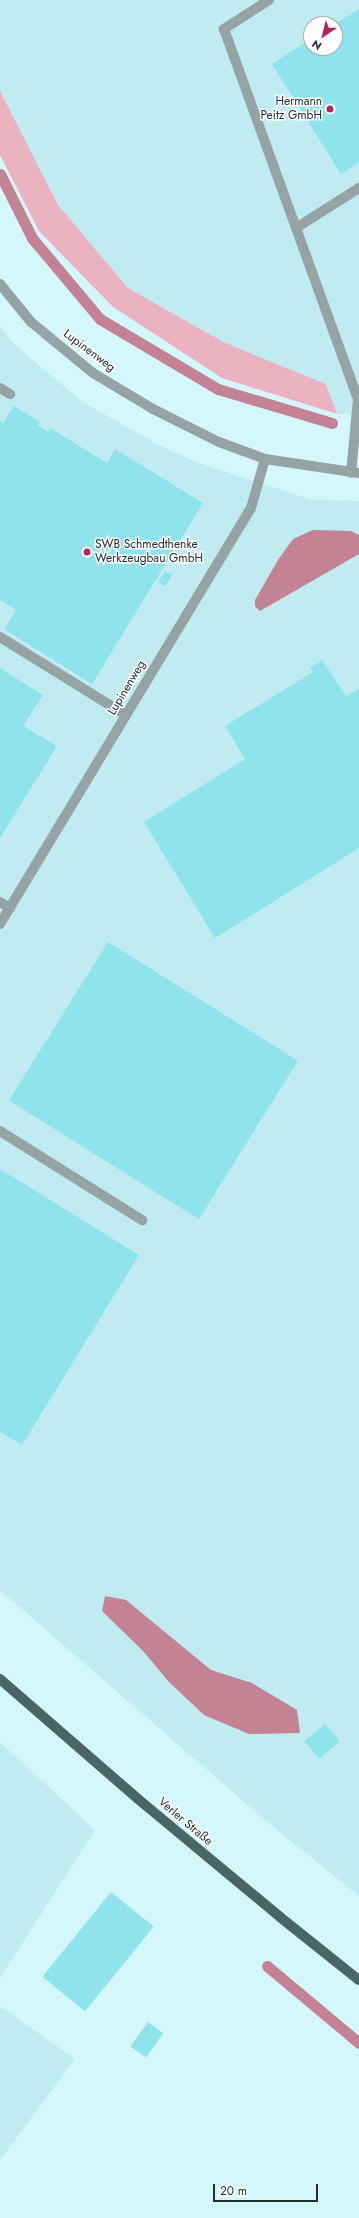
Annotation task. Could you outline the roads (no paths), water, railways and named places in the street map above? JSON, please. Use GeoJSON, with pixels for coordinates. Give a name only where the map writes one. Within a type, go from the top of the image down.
{"type":"FeatureCollection","features":[{"type":"Feature","properties":{"kind":"main road","name":"Verler Straße"},"geometry":{"type":"LineString","coordinates":[[0,1679],[144,1804],[280,1917],[359,1980]]}},
{"type":"Feature","properties":{"kind":"street"},"geometry":{"type":"LineString","coordinates":[[269,0],[224,29],[358,399],[355,473]]}},
{"type":"Feature","properties":{"kind":"street"},"geometry":{"type":"LineString","coordinates":[[296,228],[359,188]]}},
{"type":"Feature","properties":{"kind":"street","name":"Lupinenweg"},"geometry":{"type":"LineString","coordinates":[[0,284],[31,322],[93,373],[153,409],[219,442],[265,459],[355,473]]}},
{"type":"Feature","properties":{"kind":"street"},"geometry":{"type":"LineString","coordinates":[[0,388],[10,394]]}},
{"type":"Feature","properties":{"kind":"street","name":"Lupinenweg"},"geometry":{"type":"LineString","coordinates":[[0,924],[251,508],[265,459]]}},
{"type":"Feature","properties":{"kind":"street"},"geometry":{"type":"LineString","coordinates":[[0,637],[126,716]]}},
{"type":"Feature","properties":{"kind":"street"},"geometry":{"type":"LineString","coordinates":[[0,902],[10,908]]}},
{"type":"Feature","properties":{"kind":"street"},"geometry":{"type":"LineString","coordinates":[[0,1132],[142,1220]]}},
{"type":"Feature","properties":{"kind":"waterway"},"geometry":{"type":"LineString","coordinates":[[0,174],[32,238],[100,319],[218,389],[332,423]]}},
{"type":"Feature","properties":{"kind":"waterway"},"geometry":{"type":"LineString","coordinates":[[267,1966],[359,2043]]}},
{"type":"Feature","properties":{"kind":"place","name":"Hermann Peitz GmbH"},"geometry":{"type":"Point","coordinates":[330,109]}},
{"type":"Feature","properties":{"kind":"place","name":"SWB Schmedthenke Werkzeugbau GmbH"},"geometry":{"type":"Point","coordinates":[87,552]}}]}
